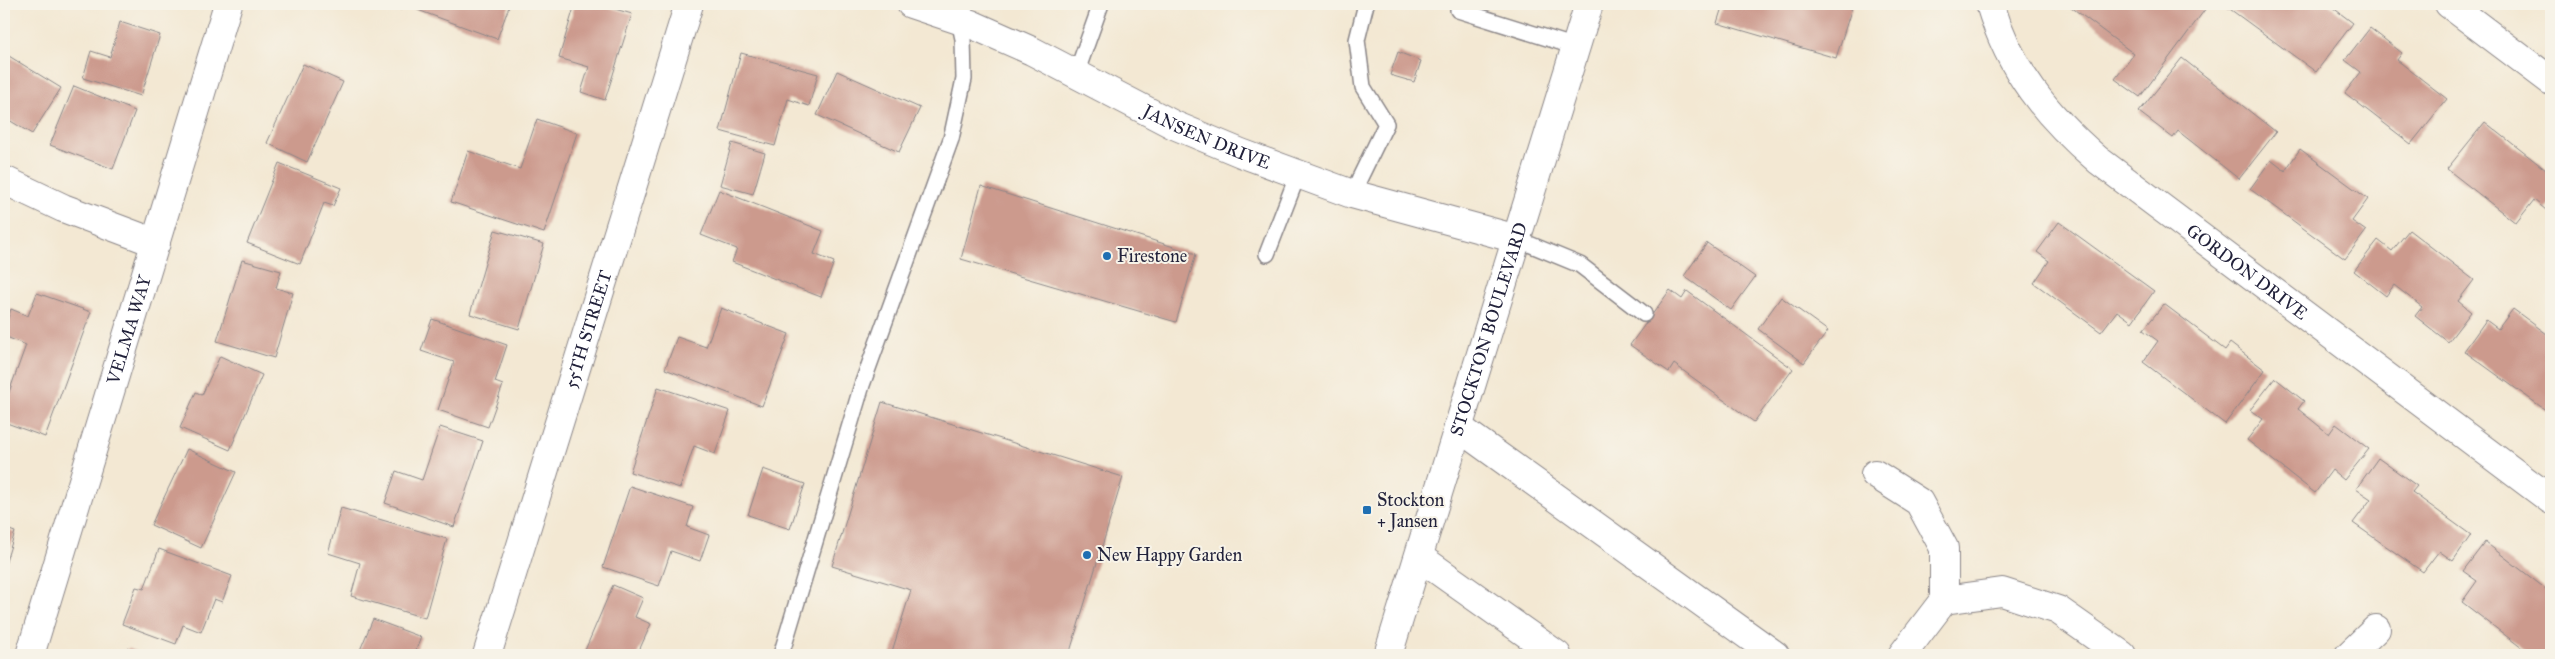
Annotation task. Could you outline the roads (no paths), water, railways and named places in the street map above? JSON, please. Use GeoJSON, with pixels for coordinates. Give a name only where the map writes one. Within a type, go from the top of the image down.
{"type":"FeatureCollection","features":[{"type":"Feature","properties":{"kind":"street","name":"VELMA WAY"},"geometry":{"type":"LineString","coordinates":[[30,655],[228,4]]}},
{"type":"Feature","properties":{"kind":"street","name":"55TH STREET"},"geometry":{"type":"LineString","coordinates":[[487,655],[689,4]]}},
{"type":"Feature","properties":{"kind":"street","name":"JANSEN DRIVE"},"geometry":{"type":"LineString","coordinates":[[911,4],[961,12],[1174,125],[1298,174],[1352,194],[1517,239]]}},
{"type":"Feature","properties":{"kind":"street","name":"STOCKTON BOULEVARD"},"geometry":{"type":"LineString","coordinates":[[1388,655],[1589,4]]}},
{"type":"Feature","properties":{"kind":"street","name":"GORDON DRIVE"},"geometry":{"type":"LineString","coordinates":[[1990,4],[1997,28],[2015,66],[2038,102],[2066,132],[2098,160],[2551,500]]}},
{"type":"Feature","properties":{"kind":"street"},"geometry":{"type":"LineString","coordinates":[[2449,4],[2551,81]]}},
{"type":"Feature","properties":{"kind":"street"},"geometry":{"type":"LineString","coordinates":[[4,180],[63,208],[156,243]]}},
{"type":"Feature","properties":{"kind":"street"},"geometry":{"type":"LineString","coordinates":[[1458,427],[1775,655]]}},
{"type":"Feature","properties":{"kind":"street"},"geometry":{"type":"LineString","coordinates":[[1875,474],[1919,502],[1944,548],[1944,600],[1902,655]]}},
{"type":"Feature","properties":{"kind":"street"},"geometry":{"type":"LineString","coordinates":[[1419,557],[1557,655]]}},
{"type":"Feature","properties":{"kind":"street"},"geometry":{"type":"LineString","coordinates":[[1944,600],[2002,592],[2058,610],[2122,655]]}},
{"type":"Feature","properties":{"kind":"street"},"geometry":{"type":"LineString","coordinates":[[2349,655],[2376,629]]}},
{"type":"Feature","properties":{"kind":"lane"},"geometry":{"type":"LineString","coordinates":[[1076,74],[1101,4]]}},
{"type":"Feature","properties":{"kind":"lane"},"geometry":{"type":"LineString","coordinates":[[1352,194],[1386,124],[1363,87],[1356,40],[1366,4]]}},
{"type":"Feature","properties":{"kind":"lane"},"geometry":{"type":"LineString","coordinates":[[1458,10],[1576,47]]}},
{"type":"Feature","properties":{"kind":"lane"},"geometry":{"type":"LineString","coordinates":[[781,655],[862,384],[951,139],[964,78],[961,12]]}},
{"type":"Feature","properties":{"kind":"lane"},"geometry":{"type":"LineString","coordinates":[[1268,254],[1298,174]]}},
{"type":"Feature","properties":{"kind":"lane"},"geometry":{"type":"LineString","coordinates":[[1517,239],[1580,265],[1644,314]]}},
{"type":"Feature","properties":{"kind":"place","name":"Firestone"},"geometry":{"type":"Point","coordinates":[1107,256]}},
{"type":"Feature","properties":{"kind":"place","name":"Stockton + Jansen"},"geometry":{"type":"Point","coordinates":[1367,510]}},
{"type":"Feature","properties":{"kind":"place","name":"New Happy Garden"},"geometry":{"type":"Point","coordinates":[1087,555]}}]}
